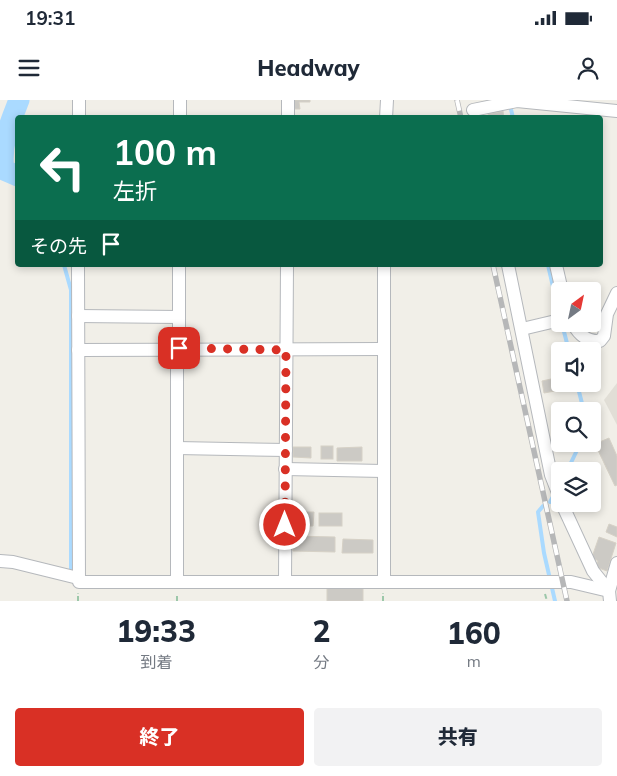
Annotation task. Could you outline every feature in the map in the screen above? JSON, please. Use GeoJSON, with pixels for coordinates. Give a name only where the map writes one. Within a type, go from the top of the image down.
{"type":"FeatureCollection","features":[{"type":"Feature","properties":{"kind":"street"},"geometry":{"type":"LineString","coordinates":[[79,100],[79,115]]}},
{"type":"Feature","properties":{"kind":"street"},"geometry":{"type":"LineString","coordinates":[[180,100],[180,115]]}},
{"type":"Feature","properties":{"kind":"street"},"geometry":{"type":"LineString","coordinates":[[288,100],[288,115]]}},
{"type":"Feature","properties":{"kind":"street"},"geometry":{"type":"LineString","coordinates":[[386,115],[387,100]]}},
{"type":"Feature","properties":{"kind":"street"},"geometry":{"type":"LineString","coordinates":[[473,109],[510,102],[535,101],[591,104],[617,111]]}},
{"type":"Feature","properties":{"kind":"street"},"geometry":{"type":"LineString","coordinates":[[78,267],[79,582],[571,582],[610,596]]}},
{"type":"Feature","properties":{"kind":"street"},"geometry":{"type":"LineString","coordinates":[[177,582],[180,267]]}},
{"type":"Feature","properties":{"kind":"street"},"geometry":{"type":"LineString","coordinates":[[285,581],[287,267]]}},
{"type":"Feature","properties":{"kind":"street"},"geometry":{"type":"LineString","coordinates":[[384,267],[384,581]]}},
{"type":"Feature","properties":{"kind":"street"},"geometry":{"type":"LineString","coordinates":[[508,267],[551,469]]}},
{"type":"Feature","properties":{"kind":"street"},"geometry":{"type":"LineString","coordinates":[[556,267],[560,282]]}},
{"type":"Feature","properties":{"kind":"street"},"geometry":{"type":"LineString","coordinates":[[577,332],[594,341],[600,341],[604,336],[607,314],[617,293]]}},
{"type":"Feature","properties":{"kind":"street"},"geometry":{"type":"LineString","coordinates":[[78,316],[179,317]]}},
{"type":"Feature","properties":{"kind":"street"},"geometry":{"type":"LineString","coordinates":[[522,329],[551,322]]}},
{"type":"Feature","properties":{"kind":"street"},"geometry":{"type":"LineString","coordinates":[[78,350],[178,348],[383,349]]}},
{"type":"Feature","properties":{"kind":"street"},"geometry":{"type":"LineString","coordinates":[[177,448],[286,450]]}},
{"type":"Feature","properties":{"kind":"street"},"geometry":{"type":"LineString","coordinates":[[286,469],[383,471]]}},
{"type":"Feature","properties":{"kind":"street"},"geometry":{"type":"LineString","coordinates":[[566,512],[593,571],[610,596]]}},
{"type":"Feature","properties":{"kind":"street"},"geometry":{"type":"LineString","coordinates":[[0,561],[13,562],[78,578]]}},
{"type":"Feature","properties":{"kind":"street"},"geometry":{"type":"LineString","coordinates":[[610,596],[617,563]]}},
{"type":"Feature","properties":{"kind":"shaded area"},"geometry":{"type":"Polygon","coordinates":[[[617,383],[617,425],[604,400],[617,383]]]}},
{"type":"Feature","properties":{"kind":"building"},"geometry":{"type":"Polygon","coordinates":[[[293,100],[310,100],[310,102],[299,102],[300,109],[293,109],[293,100]]]}},
{"type":"Feature","properties":{"kind":"building"},"geometry":{"type":"Polygon","coordinates":[[[503,111],[504,115],[488,115],[503,111]]]}},
{"type":"Feature","properties":{"kind":"building"},"geometry":{"type":"Polygon","coordinates":[[[551,379],[551,392],[544,393],[542,381],[551,379]]]}},
{"type":"Feature","properties":{"kind":"building"},"geometry":{"type":"Polygon","coordinates":[[[609,438],[617,456],[617,485],[615,486],[599,452],[601,452],[601,441],[609,438]]]}},
{"type":"Feature","properties":{"kind":"building"},"geometry":{"type":"Polygon","coordinates":[[[321,446],[333,446],[333,459],[321,459],[321,446]]]}},
{"type":"Feature","properties":{"kind":"building"},"geometry":{"type":"Polygon","coordinates":[[[293,447],[311,447],[311,458],[293,457],[293,447]]]}},
{"type":"Feature","properties":{"kind":"building"},"geometry":{"type":"Polygon","coordinates":[[[362,447],[362,461],[337,461],[337,448],[362,447]]]}},
{"type":"Feature","properties":{"kind":"building"},"geometry":{"type":"Polygon","coordinates":[[[292,512],[314,512],[313,526],[292,526],[292,512]]]}},
{"type":"Feature","properties":{"kind":"building"},"geometry":{"type":"Polygon","coordinates":[[[319,513],[342,513],[342,526],[319,526],[319,513]]]}},
{"type":"Feature","properties":{"kind":"building"},"geometry":{"type":"Polygon","coordinates":[[[609,524],[617,527],[617,537],[606,532],[609,524]]]}},
{"type":"Feature","properties":{"kind":"building"},"geometry":{"type":"Polygon","coordinates":[[[293,536],[335,537],[335,552],[293,551],[293,536]]]}},
{"type":"Feature","properties":{"kind":"building"},"geometry":{"type":"Polygon","coordinates":[[[599,537],[616,543],[607,571],[596,567],[598,561],[592,557],[599,537]]]}},
{"type":"Feature","properties":{"kind":"building"},"geometry":{"type":"Polygon","coordinates":[[[343,539],[373,540],[373,553],[342,553],[343,539]]]}},
{"type":"Feature","properties":{"kind":"building"},"geometry":{"type":"Polygon","coordinates":[[[327,587],[363,587],[363,601],[327,601],[327,587]]]}},
{"type":"Feature","properties":{"kind":"waterway"},"geometry":{"type":"LineString","coordinates":[[15,175],[4,170],[3,152],[12,117],[19,100]]}},
{"type":"Feature","properties":{"kind":"waterway"},"geometry":{"type":"LineString","coordinates":[[510,105],[512,115]]}},
{"type":"Feature","properties":{"kind":"waterway"},"geometry":{"type":"LineString","coordinates":[[65,267],[71,290],[71,571]]}},
{"type":"Feature","properties":{"kind":"waterway"},"geometry":{"type":"LineString","coordinates":[[548,267],[552,282]]}},
{"type":"Feature","properties":{"kind":"waterway"},"geometry":{"type":"LineString","coordinates":[[564,332],[567,342]]}},
{"type":"Feature","properties":{"kind":"waterway"},"geometry":{"type":"LineString","coordinates":[[579,392],[582,402]]}},
{"type":"Feature","properties":{"kind":"waterway"},"geometry":{"type":"LineString","coordinates":[[571,462],[576,452]]}},
{"type":"Feature","properties":{"kind":"waterway"},"geometry":{"type":"LineString","coordinates":[[543,506],[538,512],[544,553],[555,601]]}},
{"type":"Feature","properties":{"kind":"railway"},"geometry":{"type":"LineString","coordinates":[[457,100],[460,115]]}},
{"type":"Feature","properties":{"kind":"railway"},"geometry":{"type":"LineString","coordinates":[[493,267],[567,601]]}},
{"type":"Feature","properties":{"kind":"route"},"geometry":{"type":"LineString","coordinates":[[179,348],[286,350],[285,525]]}}]}
